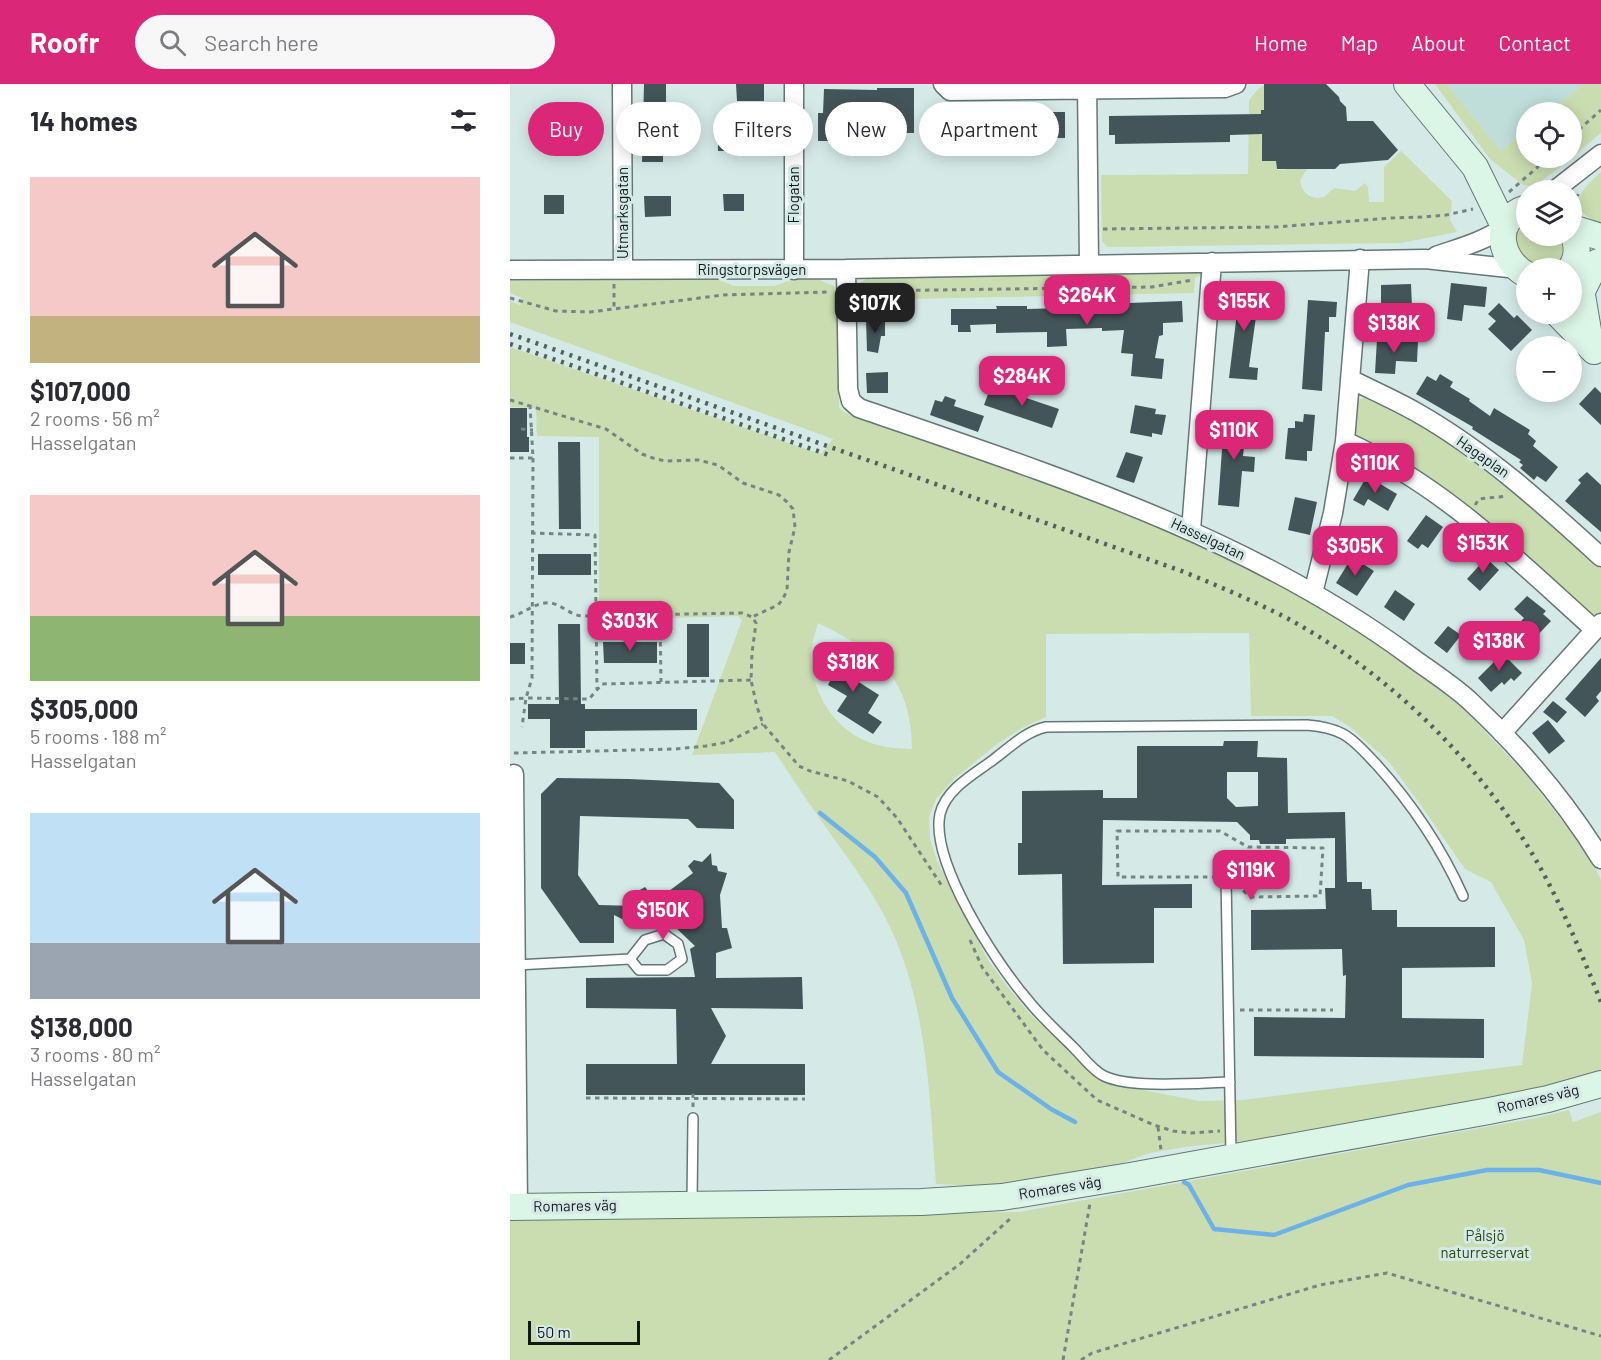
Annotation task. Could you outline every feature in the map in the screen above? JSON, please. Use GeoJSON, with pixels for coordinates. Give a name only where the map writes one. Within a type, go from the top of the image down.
{"type":"FeatureCollection","features":[{"type":"Feature","properties":{"kind":"street","name":"Utmarksgatan"},"geometry":{"type":"LineString","coordinates":[[618,269],[622,84]]}},
{"type":"Feature","properties":{"kind":"street","name":"Flogatan"},"geometry":{"type":"LineString","coordinates":[[794,84],[794,270]]}},
{"type":"Feature","properties":{"kind":"street"},"geometry":{"type":"LineString","coordinates":[[943,84],[950,91],[1087,87],[1225,88],[1236,84]]}},
{"type":"Feature","properties":{"kind":"street"},"geometry":{"type":"LineString","coordinates":[[1407,84],[1475,166],[1514,202],[1510,217],[1503,227],[1506,248],[1516,262]]}},
{"type":"Feature","properties":{"kind":"street"},"geometry":{"type":"LineString","coordinates":[[1087,87],[1089,264]]}},
{"type":"Feature","properties":{"kind":"street"},"geometry":{"type":"LineString","coordinates":[[1568,180],[1601,154]]}},
{"type":"Feature","properties":{"kind":"street"},"geometry":{"type":"LineString","coordinates":[[1575,180],[1579,172]]}},
{"type":"Feature","properties":{"kind":"street","name":"Ringstorpsvägen"},"geometry":{"type":"LineString","coordinates":[[1425,259],[1472,244],[1491,236],[1503,227]]}},
{"type":"Feature","properties":{"kind":"street"},"geometry":{"type":"LineString","coordinates":[[1578,246],[1585,265],[1596,353]]}},
{"type":"Feature","properties":{"kind":"street"},"geometry":{"type":"LineString","coordinates":[[1313,593],[1333,513],[1345,441],[1360,259]]}},
{"type":"Feature","properties":{"kind":"street","name":"Ringstorpsvägen"},"geometry":{"type":"LineString","coordinates":[[510,270],[846,270],[1212,261],[1425,259],[1516,272]]}},
{"type":"Feature","properties":{"kind":"street"},"geometry":{"type":"LineString","coordinates":[[1191,530],[1212,261]]}},
{"type":"Feature","properties":{"kind":"street","name":"Hasselgatan"},"geometry":{"type":"LineString","coordinates":[[846,270],[850,401],[859,408],[1080,486],[1191,530],[1250,558],[1344,610],[1470,701],[1520,752],[1569,811],[1601,859]]}},
{"type":"Feature","properties":{"kind":"street"},"geometry":{"type":"LineString","coordinates":[[1568,324],[1596,353]]}},
{"type":"Feature","properties":{"kind":"street","name":"Hagaplan"},"geometry":{"type":"LineString","coordinates":[[1350,379],[1416,412],[1476,451],[1516,481],[1601,557]]}},
{"type":"Feature","properties":{"kind":"street"},"geometry":{"type":"LineString","coordinates":[[1345,441],[1380,456],[1439,495],[1483,528],[1598,626],[1502,733]]}},
{"type":"Feature","properties":{"kind":"street"},"geometry":{"type":"LineString","coordinates":[[514,774],[516,965],[514,1207]]}},
{"type":"Feature","properties":{"kind":"street","name":"Romares väg"},"geometry":{"type":"LineString","coordinates":[[514,1207],[962,1201],[1013,1195],[1232,1158],[1499,1109],[1548,1099],[1601,1084]]}},
{"type":"Feature","properties":{"kind":"lane"},"geometry":{"type":"LineString","coordinates":[[1230,1082],[1169,1084],[1118,1080],[1102,1076],[1021,993],[995,955],[962,896],[944,857],[939,820],[943,806],[952,792],[967,778],[1026,735],[1046,727],[1308,725],[1324,727],[1344,734],[1392,782],[1433,837],[1463,896]]}},
{"type":"Feature","properties":{"kind":"lane"},"geometry":{"type":"LineString","coordinates":[[1226,877],[1232,1158]]}},
{"type":"Feature","properties":{"kind":"lane"},"geometry":{"type":"LineString","coordinates":[[516,965],[630,959],[645,940],[664,934],[678,944],[682,960],[667,970],[639,970],[630,959]]}},
{"type":"Feature","properties":{"kind":"lane"},"geometry":{"type":"LineString","coordinates":[[692,1204],[693,1118]]}},
{"type":"Feature","properties":{"kind":"path"},"geometry":{"type":"LineString","coordinates":[[1582,127],[1601,110]]}},
{"type":"Feature","properties":{"kind":"path"},"geometry":{"type":"LineString","coordinates":[[1088,229],[1275,227],[1424,217],[1462,212],[1514,202],[1540,168]]}},
{"type":"Feature","properties":{"kind":"path"},"geometry":{"type":"LineString","coordinates":[[614,309],[618,269]]}},
{"type":"Feature","properties":{"kind":"path"},"geometry":{"type":"LineString","coordinates":[[510,298],[556,310],[590,312],[723,295],[1064,288]]}},
{"type":"Feature","properties":{"kind":"path"},"geometry":{"type":"LineString","coordinates":[[510,400],[606,429],[642,454],[653,458],[698,460],[718,465],[743,483],[779,495],[787,502],[793,509],[795,527],[789,552],[787,590],[778,605],[752,617]]}},
{"type":"Feature","properties":{"kind":"path"},"geometry":{"type":"LineString","coordinates":[[522,727],[526,698],[532,678],[533,459],[530,405]]}},
{"type":"Feature","properties":{"kind":"path"},"geometry":{"type":"LineString","coordinates":[[521,429],[532,430]]}},
{"type":"Feature","properties":{"kind":"path"},"geometry":{"type":"LineString","coordinates":[[510,458],[533,459]]}},
{"type":"Feature","properties":{"kind":"path"},"geometry":{"type":"LineString","coordinates":[[1466,516],[1479,499],[1507,496],[1516,481]]}},
{"type":"Feature","properties":{"kind":"path"},"geometry":{"type":"LineString","coordinates":[[531,533],[595,535],[597,691]]}},
{"type":"Feature","properties":{"kind":"path"},"geometry":{"type":"LineString","coordinates":[[510,617],[548,603],[576,615],[742,613],[752,617],[756,627],[752,653],[752,680],[757,707],[764,724],[728,742],[706,746],[675,749],[514,753]]}},
{"type":"Feature","properties":{"kind":"path"},"geometry":{"type":"LineString","coordinates":[[660,615],[661,682]]}},
{"type":"Feature","properties":{"kind":"path"},"geometry":{"type":"LineString","coordinates":[[510,699],[589,699],[602,684],[752,680]]}},
{"type":"Feature","properties":{"kind":"path"},"geometry":{"type":"LineString","coordinates":[[1117,831],[1220,831],[1248,847],[1323,848],[1320,896],[1251,897],[1226,877],[1118,877],[1117,831]]}},
{"type":"Feature","properties":{"kind":"path"},"geometry":{"type":"LineString","coordinates":[[1238,1010],[1333,1010]]}},
{"type":"Feature","properties":{"kind":"path"},"geometry":{"type":"LineString","coordinates":[[693,1089],[693,1118]]}},
{"type":"Feature","properties":{"kind":"path"},"geometry":{"type":"LineString","coordinates":[[586,1098],[805,1099]]}},
{"type":"Feature","properties":{"kind":"path"},"geometry":{"type":"LineString","coordinates":[[1158,1126],[1162,1158]]}},
{"type":"Feature","properties":{"kind":"path"},"geometry":{"type":"LineString","coordinates":[[1063,1360],[1090,1198]]}},
{"type":"Feature","properties":{"kind":"path"},"geometry":{"type":"LineString","coordinates":[[829,1360],[960,1264],[1017,1213]]}},
{"type":"Feature","properties":{"kind":"path"},"geometry":{"type":"LineString","coordinates":[[1081,1360],[1092,1353],[1308,1288],[1387,1273],[1601,1336]]}},
{"type":"Feature","properties":{"kind":"shaded area"},"geometry":{"type":"Polygon","coordinates":[[[1446,84],[1584,84],[1562,102],[1516,102],[1516,139],[1501,151],[1446,84]]]}},
{"type":"Feature","properties":{"kind":"green space"},"geometry":{"type":"Polygon","coordinates":[[[1435,84],[1446,84],[1501,151],[1516,139],[1516,168],[1559,168],[1543,180],[1517,180],[1490,159],[1435,84]]]}},
{"type":"Feature","properties":{"kind":"green space"},"geometry":{"type":"Polygon","coordinates":[[[1584,84],[1601,84],[1601,133],[1582,149],[1582,102],[1562,102],[1584,84]]]}},
{"type":"Feature","properties":{"kind":"green space"},"geometry":{"type":"Polygon","coordinates":[[[1264,85],[1264,110],[1261,111],[1262,161],[1276,161],[1277,170],[1286,170],[1286,161],[1290,161],[1291,169],[1307,169],[1300,180],[1303,189],[1311,197],[1324,197],[1334,188],[1355,191],[1365,183],[1368,187],[1369,202],[1384,202],[1384,167],[1401,151],[1452,201],[1450,220],[1457,232],[1401,243],[1107,247],[1102,241],[1101,175],[1248,174],[1249,100],[1264,85]]]}},
{"type":"Feature","properties":{"kind":"green space"},"geometry":{"type":"Polygon","coordinates":[[[1601,172],[1601,224],[1582,210],[1582,192],[1601,172]]]}},
{"type":"Feature","properties":{"kind":"green space"},"geometry":{"type":"Polygon","coordinates":[[[1518,246],[1566,246],[1567,250],[1563,258],[1524,258],[1518,246]]]}},
{"type":"Feature","properties":{"kind":"green space"},"geometry":{"type":"Polygon","coordinates":[[[1181,270],[1198,271],[1203,274],[1195,278],[1194,293],[856,300],[857,288],[861,282],[881,277],[1163,274],[1181,270]]]}},
{"type":"Feature","properties":{"kind":"green space"},"geometry":{"type":"Polygon","coordinates":[[[715,278],[734,286],[774,286],[792,280],[815,278],[834,286],[837,299],[839,407],[843,412],[1145,518],[1276,580],[1390,651],[1465,710],[1528,777],[1589,855],[1601,880],[1601,1071],[1525,1090],[1263,1139],[1150,1153],[1122,1163],[1025,1181],[983,1186],[936,1184],[926,1061],[915,1001],[897,943],[880,908],[860,875],[775,752],[692,755],[742,620],[738,616],[599,620],[599,437],[537,436],[536,408],[510,407],[510,347],[821,454],[833,439],[510,322],[510,301],[520,305],[522,298],[510,293],[510,281],[715,278]],[[818,623],[812,646],[813,675],[817,689],[832,714],[853,734],[866,741],[894,748],[912,749],[906,703],[887,670],[858,645],[818,623]],[[1249,633],[1046,634],[1046,717],[1022,728],[997,744],[955,778],[936,799],[929,817],[930,839],[937,861],[988,960],[1030,1014],[1096,1078],[1113,1084],[1199,1101],[1243,1100],[1522,1065],[1532,983],[1524,940],[1491,882],[1465,869],[1389,762],[1350,727],[1332,716],[1251,716],[1249,633]]]}},
{"type":"Feature","properties":{"kind":"green space"},"geometry":{"type":"Polygon","coordinates":[[[1372,396],[1468,452],[1601,563],[1601,618],[1592,619],[1354,440],[1355,409],[1360,399],[1372,396]]]}},
{"type":"Feature","properties":{"kind":"green space","name":"Pålsjö naturreservat"},"geometry":{"type":"Polygon","coordinates":[[[1569,1110],[1573,1122],[1601,1112],[1601,1360],[510,1360],[510,1221],[1019,1212],[1536,1118],[1569,1110]]]}},
{"type":"Feature","properties":{"kind":"building"},"geometry":{"type":"Polygon","coordinates":[[[644,84],[666,84],[666,102],[644,102],[644,84]]]}},
{"type":"Feature","properties":{"kind":"building"},"geometry":{"type":"Polygon","coordinates":[[[736,84],[764,84],[764,101],[737,101],[736,84]]]}},
{"type":"Feature","properties":{"kind":"building"},"geometry":{"type":"Polygon","coordinates":[[[1264,84],[1326,84],[1346,107],[1347,121],[1373,121],[1398,150],[1388,160],[1340,164],[1335,169],[1277,169],[1276,161],[1262,161],[1262,134],[1230,135],[1230,142],[1115,144],[1115,135],[1109,135],[1109,116],[1261,114],[1261,110],[1264,110],[1264,84]]]}},
{"type":"Feature","properties":{"kind":"building"},"geometry":{"type":"Polygon","coordinates":[[[877,88],[914,88],[914,133],[907,133],[907,102],[825,102],[825,141],[818,141],[818,113],[823,113],[824,89],[877,90],[877,88]]]}},
{"type":"Feature","properties":{"kind":"building"},"geometry":{"type":"Polygon","coordinates":[[[1059,112],[1065,112],[1065,138],[1059,138],[1059,112]]]}},
{"type":"Feature","properties":{"kind":"building"},"geometry":{"type":"Polygon","coordinates":[[[642,156],[663,156],[663,162],[642,162],[642,156]]]}},
{"type":"Feature","properties":{"kind":"building"},"geometry":{"type":"Polygon","coordinates":[[[723,194],[744,194],[744,211],[724,211],[723,194]]]}},
{"type":"Feature","properties":{"kind":"building"},"geometry":{"type":"Polygon","coordinates":[[[544,195],[564,195],[564,214],[544,214],[544,195]]]}},
{"type":"Feature","properties":{"kind":"building"},"geometry":{"type":"Polygon","coordinates":[[[644,196],[671,196],[671,216],[645,217],[644,196]]]}},
{"type":"Feature","properties":{"kind":"building"},"geometry":{"type":"Polygon","coordinates":[[[1451,283],[1487,287],[1485,307],[1464,305],[1462,321],[1447,319],[1451,283]]]}},
{"type":"Feature","properties":{"kind":"building"},"geometry":{"type":"Polygon","coordinates":[[[1411,284],[1412,307],[1393,307],[1393,304],[1381,304],[1381,285],[1411,284]]]}},
{"type":"Feature","properties":{"kind":"building"},"geometry":{"type":"Polygon","coordinates":[[[1235,285],[1260,288],[1249,367],[1258,368],[1257,380],[1229,378],[1237,313],[1233,313],[1235,285]]]}},
{"type":"Feature","properties":{"kind":"building"},"geometry":{"type":"Polygon","coordinates":[[[1308,300],[1337,302],[1336,317],[1329,317],[1329,332],[1325,332],[1322,391],[1302,389],[1308,300]]]}},
{"type":"Feature","properties":{"kind":"building"},"geometry":{"type":"Polygon","coordinates":[[[1182,301],[1183,322],[1163,323],[1163,335],[1159,336],[1155,358],[1164,359],[1162,379],[1131,376],[1133,354],[1121,353],[1124,330],[1066,329],[1067,346],[1047,347],[1047,332],[996,333],[996,324],[970,325],[971,332],[958,332],[958,325],[951,325],[951,309],[997,309],[996,306],[1027,306],[1027,309],[1102,307],[1102,304],[1182,301]]]}},
{"type":"Feature","properties":{"kind":"building"},"geometry":{"type":"Polygon","coordinates":[[[1499,303],[1514,318],[1516,316],[1516,324],[1526,324],[1532,330],[1526,336],[1516,336],[1516,346],[1511,351],[1488,329],[1496,321],[1488,314],[1499,303]]]}},
{"type":"Feature","properties":{"kind":"building"},"geometry":{"type":"Polygon","coordinates":[[[885,318],[885,336],[881,336],[878,353],[867,351],[866,319],[885,318]]]}},
{"type":"Feature","properties":{"kind":"building"},"geometry":{"type":"Polygon","coordinates":[[[1377,339],[1418,341],[1417,362],[1396,361],[1395,374],[1375,373],[1377,339]]]}},
{"type":"Feature","properties":{"kind":"building"},"geometry":{"type":"Polygon","coordinates":[[[888,372],[888,393],[867,393],[866,373],[888,372]]]}},
{"type":"Feature","properties":{"kind":"building"},"geometry":{"type":"Polygon","coordinates":[[[1440,374],[1453,382],[1450,387],[1470,399],[1469,401],[1490,416],[1494,408],[1530,430],[1528,434],[1536,441],[1533,446],[1558,467],[1546,482],[1537,476],[1534,480],[1520,468],[1523,465],[1519,462],[1521,460],[1472,429],[1473,427],[1416,394],[1427,376],[1436,381],[1440,374]]]}},
{"type":"Feature","properties":{"kind":"building"},"geometry":{"type":"Polygon","coordinates":[[[991,386],[1059,409],[1052,428],[984,405],[991,386]]]}},
{"type":"Feature","properties":{"kind":"building"},"geometry":{"type":"Polygon","coordinates":[[[1595,387],[1601,393],[1601,425],[1579,404],[1595,387]]]}},
{"type":"Feature","properties":{"kind":"building"},"geometry":{"type":"Polygon","coordinates":[[[945,396],[956,400],[954,406],[984,416],[978,432],[930,415],[935,400],[942,402],[945,396]]]}},
{"type":"Feature","properties":{"kind":"building"},"geometry":{"type":"Polygon","coordinates":[[[1135,405],[1156,409],[1155,414],[1166,415],[1162,435],[1152,433],[1152,437],[1130,433],[1135,405]]]}},
{"type":"Feature","properties":{"kind":"building"},"geometry":{"type":"Polygon","coordinates":[[[510,408],[527,408],[529,452],[510,452],[510,408]]]}},
{"type":"Feature","properties":{"kind":"building"},"geometry":{"type":"Polygon","coordinates":[[[1304,414],[1315,415],[1312,451],[1307,451],[1307,461],[1285,459],[1288,428],[1295,428],[1295,421],[1303,422],[1304,414]]]}},
{"type":"Feature","properties":{"kind":"building"},"geometry":{"type":"Polygon","coordinates":[[[1229,415],[1247,416],[1243,456],[1255,457],[1254,472],[1242,471],[1239,507],[1218,505],[1224,422],[1228,423],[1229,415]]]}},
{"type":"Feature","properties":{"kind":"building"},"geometry":{"type":"Polygon","coordinates":[[[558,442],[580,442],[581,529],[559,529],[558,442]]]}},
{"type":"Feature","properties":{"kind":"building"},"geometry":{"type":"Polygon","coordinates":[[[1126,452],[1143,457],[1134,483],[1116,477],[1126,452]]]}},
{"type":"Feature","properties":{"kind":"building"},"geometry":{"type":"Polygon","coordinates":[[[1587,472],[1601,485],[1601,532],[1565,501],[1581,483],[1578,480],[1587,472]]]}},
{"type":"Feature","properties":{"kind":"building"},"geometry":{"type":"Polygon","coordinates":[[[1367,476],[1397,494],[1388,511],[1368,499],[1364,506],[1353,500],[1367,476]]]}},
{"type":"Feature","properties":{"kind":"building"},"geometry":{"type":"Polygon","coordinates":[[[1295,497],[1317,502],[1310,535],[1288,530],[1295,497]]]}},
{"type":"Feature","properties":{"kind":"building"},"geometry":{"type":"Polygon","coordinates":[[[1426,515],[1443,527],[1428,548],[1422,544],[1418,549],[1407,541],[1426,515]]]}},
{"type":"Feature","properties":{"kind":"building"},"geometry":{"type":"Polygon","coordinates":[[[1348,526],[1360,533],[1354,543],[1342,536],[1348,526]]]}},
{"type":"Feature","properties":{"kind":"building"},"geometry":{"type":"Polygon","coordinates":[[[538,554],[591,554],[591,575],[538,575],[538,554]]]}},
{"type":"Feature","properties":{"kind":"building"},"geometry":{"type":"Polygon","coordinates":[[[1352,557],[1374,571],[1357,596],[1336,583],[1352,557]]]}},
{"type":"Feature","properties":{"kind":"building"},"geometry":{"type":"Polygon","coordinates":[[[1486,558],[1499,570],[1480,591],[1467,579],[1486,558]]]}},
{"type":"Feature","properties":{"kind":"building"},"geometry":{"type":"Polygon","coordinates":[[[1395,590],[1415,604],[1404,621],[1384,607],[1395,590]]]}},
{"type":"Feature","properties":{"kind":"building"},"geometry":{"type":"Polygon","coordinates":[[[1527,596],[1546,611],[1543,614],[1551,621],[1531,642],[1521,634],[1528,627],[1521,621],[1524,618],[1514,609],[1527,596]]]}},
{"type":"Feature","properties":{"kind":"building"},"geometry":{"type":"Polygon","coordinates":[[[558,624],[580,624],[581,704],[585,704],[585,709],[697,709],[697,730],[585,731],[585,748],[550,748],[550,719],[528,719],[528,704],[559,704],[558,624]]]}},
{"type":"Feature","properties":{"kind":"building"},"geometry":{"type":"Polygon","coordinates":[[[687,624],[709,624],[709,677],[687,677],[687,624]]]}},
{"type":"Feature","properties":{"kind":"building"},"geometry":{"type":"Polygon","coordinates":[[[1448,626],[1461,635],[1447,653],[1434,643],[1448,626]]]}},
{"type":"Feature","properties":{"kind":"building"},"geometry":{"type":"Polygon","coordinates":[[[603,642],[657,642],[657,663],[604,663],[603,642]]]}},
{"type":"Feature","properties":{"kind":"building"},"geometry":{"type":"Polygon","coordinates":[[[510,643],[525,643],[525,664],[510,664],[510,643]]]}},
{"type":"Feature","properties":{"kind":"building"},"geometry":{"type":"Polygon","coordinates":[[[1500,651],[1522,673],[1514,681],[1511,678],[1504,685],[1502,682],[1491,692],[1478,678],[1494,662],[1492,659],[1500,651]]]}},
{"type":"Feature","properties":{"kind":"building"},"geometry":{"type":"Polygon","coordinates":[[[838,653],[861,668],[854,679],[879,695],[868,713],[882,722],[873,734],[837,711],[847,696],[828,685],[830,681],[823,677],[838,653]]]}},
{"type":"Feature","properties":{"kind":"building"},"geometry":{"type":"Polygon","coordinates":[[[1601,658],[1601,691],[1596,697],[1599,701],[1585,717],[1565,699],[1601,658]]]}},
{"type":"Feature","properties":{"kind":"building"},"geometry":{"type":"Polygon","coordinates":[[[1553,701],[1567,712],[1557,723],[1543,712],[1553,701]]]}},
{"type":"Feature","properties":{"kind":"building"},"geometry":{"type":"Polygon","coordinates":[[[1548,720],[1565,741],[1549,754],[1532,733],[1548,720]]]}},
{"type":"Feature","properties":{"kind":"building"},"geometry":{"type":"Polygon","coordinates":[[[1224,741],[1258,741],[1257,757],[1287,758],[1288,813],[1345,812],[1347,882],[1362,882],[1362,889],[1371,889],[1372,910],[1397,910],[1397,927],[1495,927],[1495,967],[1402,968],[1402,1018],[1484,1019],[1484,1058],[1254,1056],[1254,1017],[1345,1018],[1346,975],[1343,976],[1342,949],[1251,950],[1251,910],[1326,909],[1325,888],[1335,888],[1335,838],[1286,839],[1286,844],[1260,844],[1259,840],[1250,840],[1250,835],[1237,822],[1103,820],[1102,885],[1192,884],[1192,908],[1154,908],[1154,963],[1063,964],[1062,874],[1018,875],[1018,843],[1022,843],[1022,791],[1103,790],[1103,798],[1137,798],[1137,746],[1223,746],[1224,741]],[[1227,772],[1227,798],[1236,807],[1258,806],[1258,772],[1227,772]]]}},
{"type":"Feature","properties":{"kind":"building"},"geometry":{"type":"Polygon","coordinates":[[[557,778],[719,783],[734,800],[734,829],[697,828],[688,819],[580,816],[578,875],[599,905],[637,906],[638,891],[645,887],[648,891],[669,891],[693,873],[688,866],[694,860],[702,862],[711,853],[712,865],[717,866],[718,871],[727,873],[720,895],[722,928],[727,928],[732,948],[716,953],[716,978],[802,977],[803,1009],[711,1008],[726,1036],[711,1064],[805,1064],[805,1095],[586,1095],[586,1064],[677,1064],[676,1009],[586,1008],[586,978],[695,977],[690,949],[695,946],[673,925],[646,925],[642,929],[614,915],[614,943],[580,943],[541,888],[541,794],[557,778]]]}},
{"type":"Feature","properties":{"kind":"waterway"},"geometry":{"type":"LineString","coordinates":[[820,813],[875,857],[906,893],[952,998],[998,1072],[1051,1109],[1075,1122]]}},
{"type":"Feature","properties":{"kind":"waterway"},"geometry":{"type":"LineString","coordinates":[[1184,1182],[1189,1185],[1214,1229],[1274,1235],[1408,1185],[1487,1170],[1539,1170],[1601,1183]]}},
{"type":"Feature","properties":{"kind":"railway"},"geometry":{"type":"LineString","coordinates":[[510,334],[1179,570],[1283,616],[1320,637],[1390,688],[1422,716],[1481,780],[1507,814],[1541,868],[1601,1002]]}},
{"type":"Feature","properties":{"kind":"railway"},"geometry":{"type":"LineString","coordinates":[[510,344],[829,455]]}}]}
